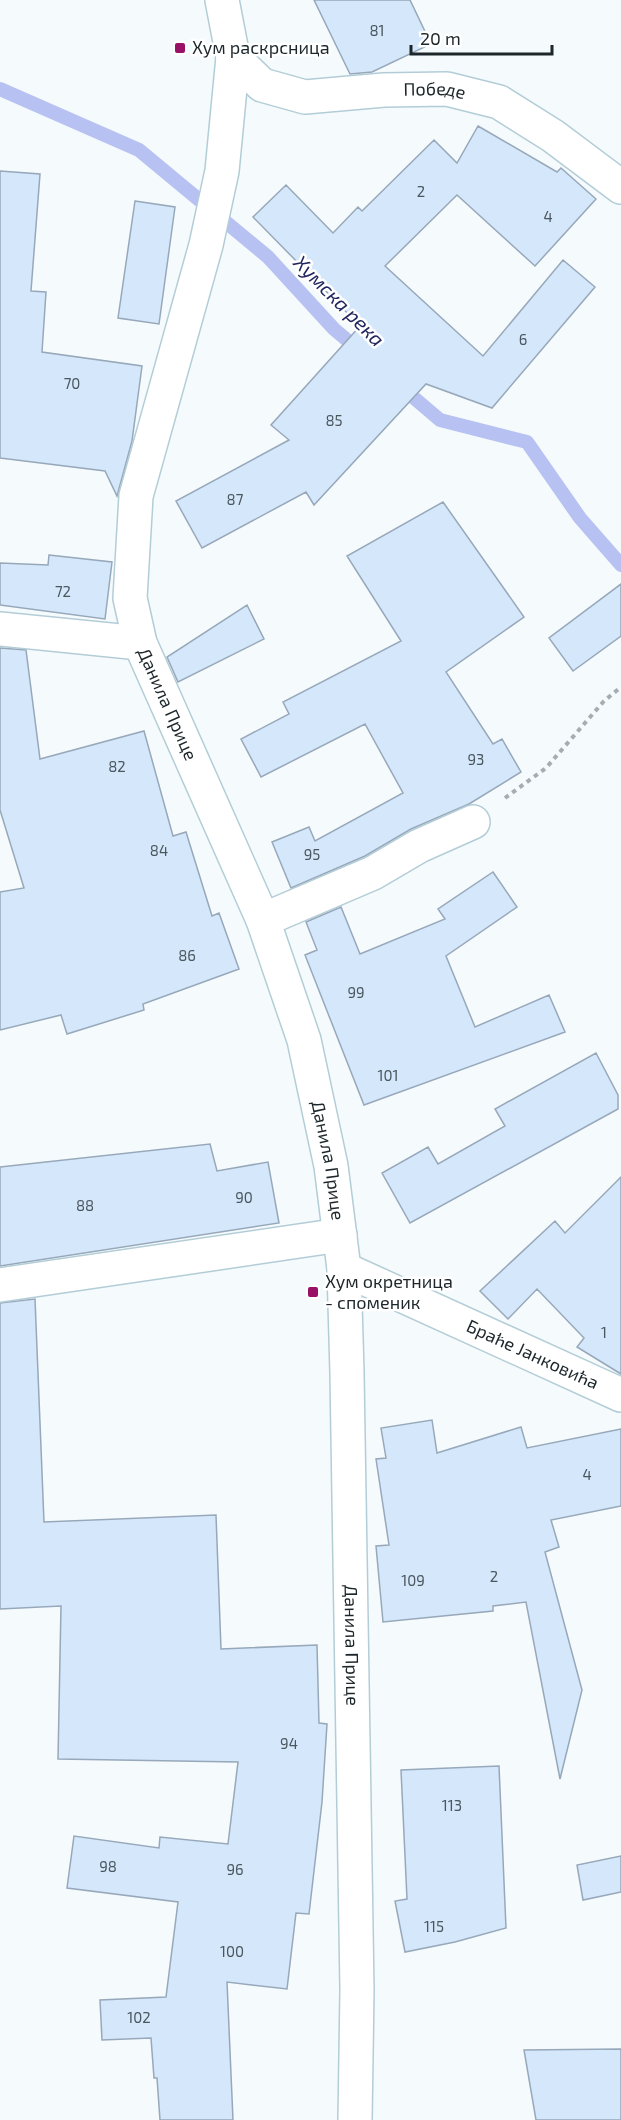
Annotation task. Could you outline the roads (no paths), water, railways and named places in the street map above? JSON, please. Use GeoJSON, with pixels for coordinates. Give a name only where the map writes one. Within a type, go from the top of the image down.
{"type":"FeatureCollection","features":[{"type":"Feature","properties":{"kind":"street"},"geometry":{"type":"LineString","coordinates":[[222,0],[233,57]]}},
{"type":"Feature","properties":{"kind":"street","name":"Данила Прице"},"geometry":{"type":"LineString","coordinates":[[233,57],[222,171],[206,245],[136,496],[130,598],[141,643],[263,920],[304,1040],[331,1166],[344,1269],[357,1990],[355,2120]]}},
{"type":"Feature","properties":{"kind":"street","name":"Победе"},"geometry":{"type":"LineString","coordinates":[[233,57],[262,85],[305,97],[384,90],[447,89],[500,102],[553,136],[621,187]]}},
{"type":"Feature","properties":{"kind":"street"},"geometry":{"type":"LineString","coordinates":[[0,629],[141,643]]}},
{"type":"Feature","properties":{"kind":"street"},"geometry":{"type":"LineString","coordinates":[[263,920],[373,873],[418,846],[474,822]]}},
{"type":"Feature","properties":{"kind":"street"},"geometry":{"type":"LineString","coordinates":[[0,1285],[340,1235]]}},
{"type":"Feature","properties":{"kind":"street","name":"Браће Јанковића"},"geometry":{"type":"LineString","coordinates":[[344,1269],[621,1395]]}},
{"type":"Feature","properties":{"kind":"waterway","name":"Хумска река"},"geometry":{"type":"LineString","coordinates":[[0,89],[139,150],[268,257],[334,329],[360,351]]}},
{"type":"Feature","properties":{"kind":"waterway","name":"Хумска река"},"geometry":{"type":"LineString","coordinates":[[400,386],[440,420],[527,442],[580,518],[621,565]]}},
{"type":"Feature","properties":{"kind":"place","name":"Хум раскрсница"},"geometry":{"type":"Point","coordinates":[180,48]}},
{"type":"Feature","properties":{"kind":"place","name":"Хум окретница - споменик"},"geometry":{"type":"Point","coordinates":[313,1292]}}]}
